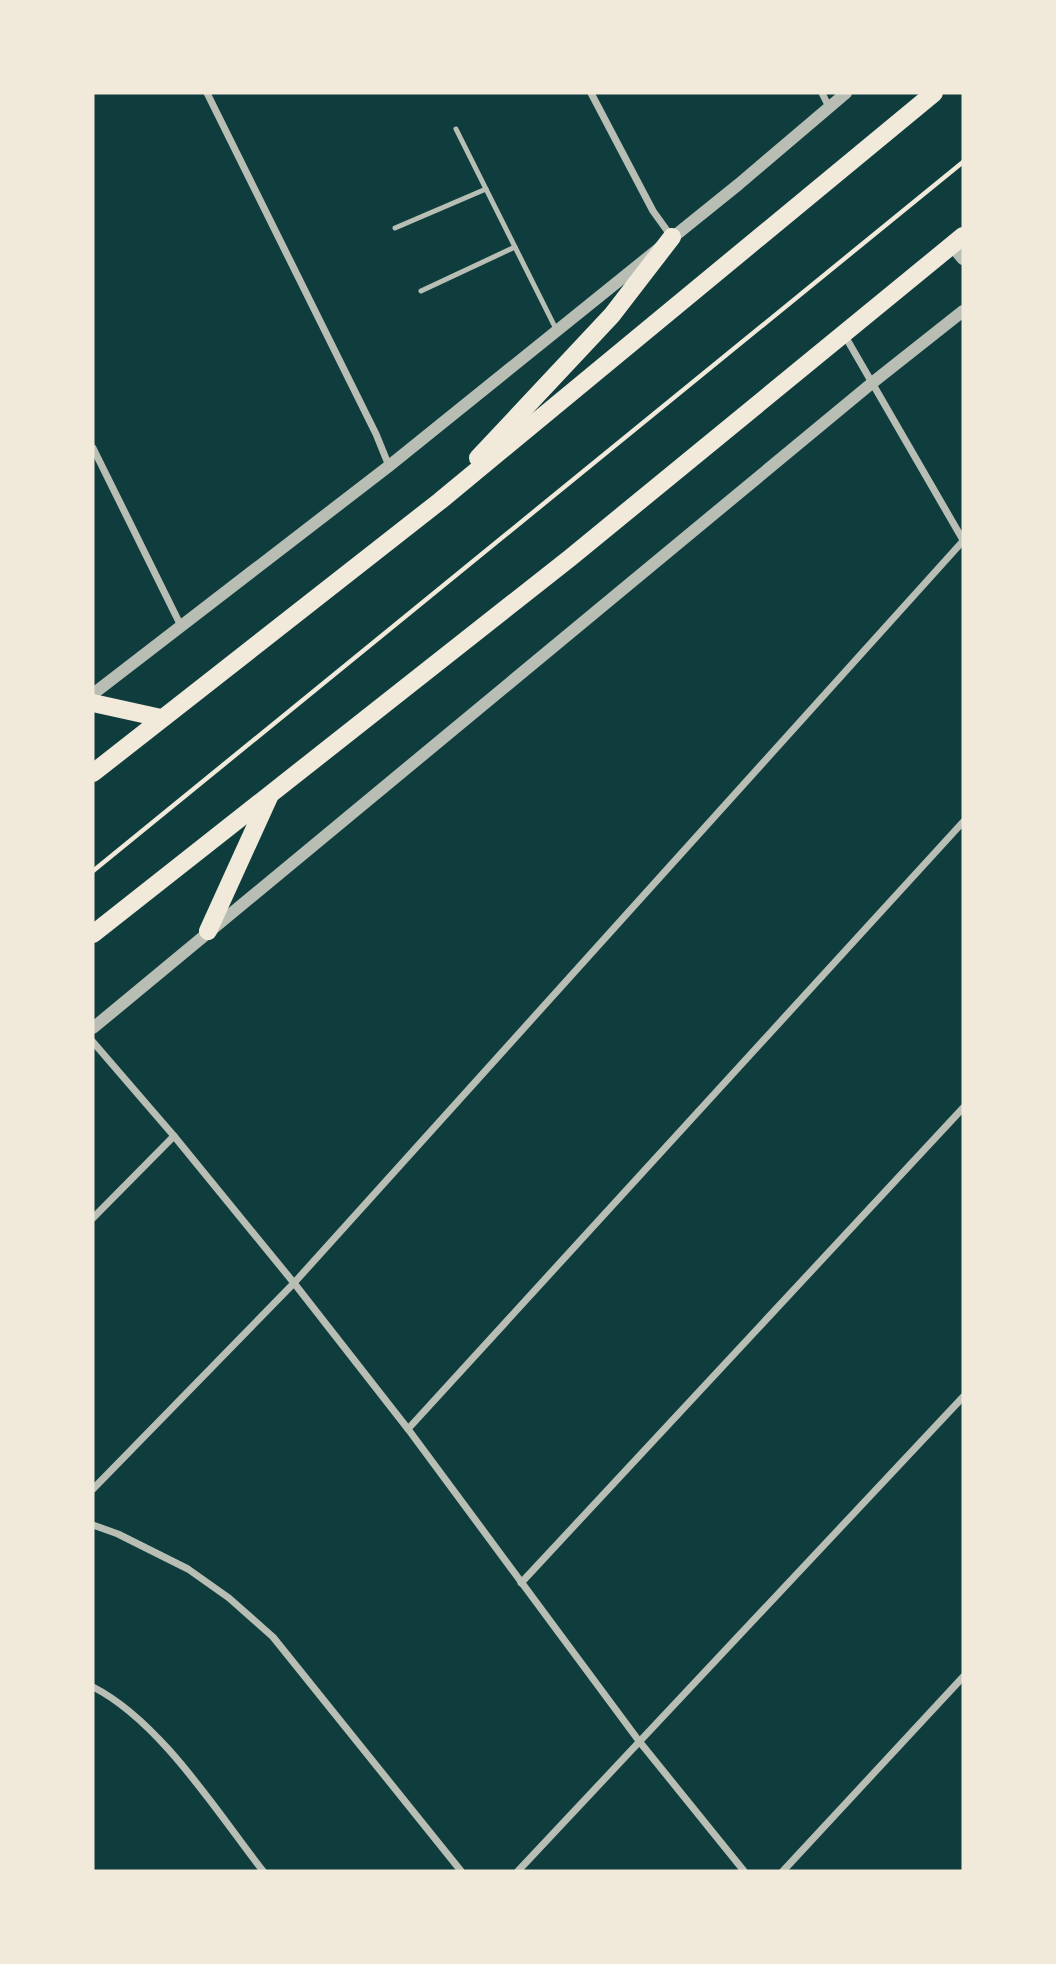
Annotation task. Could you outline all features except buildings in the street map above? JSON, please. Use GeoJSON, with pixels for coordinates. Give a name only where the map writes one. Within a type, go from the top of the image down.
{"type":"FeatureCollection","features":[{"type":"Feature","properties":{"kind":"main road"},"geometry":{"type":"LineString","coordinates":[[93,773],[440,501],[934,93]]}},
{"type":"Feature","properties":{"kind":"main road"},"geometry":{"type":"LineString","coordinates":[[440,501],[499,434],[612,315],[672,237]]}},
{"type":"Feature","properties":{"kind":"main road"},"geometry":{"type":"LineString","coordinates":[[93,934],[570,558],[844,335],[959,247]]}},
{"type":"Feature","properties":{"kind":"main road"},"geometry":{"type":"LineString","coordinates":[[93,703],[161,718]]}},
{"type":"Feature","properties":{"kind":"main road"},"geometry":{"type":"LineString","coordinates":[[208,931],[271,793]]}},
{"type":"Feature","properties":{"kind":"main road"},"geometry":{"type":"LineString","coordinates":[[93,917],[122,909]]}},
{"type":"Feature","properties":{"kind":"street"},"geometry":{"type":"LineString","coordinates":[[207,93],[376,433],[389,466]]}},
{"type":"Feature","properties":{"kind":"street"},"geometry":{"type":"LineString","coordinates":[[591,93],[653,211],[672,237]]}},
{"type":"Feature","properties":{"kind":"street"},"geometry":{"type":"LineString","coordinates":[[822,93],[829,107]]}},
{"type":"Feature","properties":{"kind":"street"},"geometry":{"type":"LineString","coordinates":[[93,694],[389,466],[846,93]]}},
{"type":"Feature","properties":{"kind":"street"},"geometry":{"type":"LineString","coordinates":[[93,1028],[872,383],[963,311]]}},
{"type":"Feature","properties":{"kind":"street"},"geometry":{"type":"LineString","coordinates":[[93,1489],[294,1283],[963,540],[844,335]]}},
{"type":"Feature","properties":{"kind":"street"},"geometry":{"type":"LineString","coordinates":[[93,448],[181,626]]}},
{"type":"Feature","properties":{"kind":"street"},"geometry":{"type":"LineString","coordinates":[[408,1429],[963,822]]}},
{"type":"Feature","properties":{"kind":"street"},"geometry":{"type":"LineString","coordinates":[[93,1042],[294,1283],[408,1429],[639,1741],[744,1871]]}},
{"type":"Feature","properties":{"kind":"street"},"geometry":{"type":"LineString","coordinates":[[521,1583],[963,1108]]}},
{"type":"Feature","properties":{"kind":"street"},"geometry":{"type":"LineString","coordinates":[[93,1218],[174,1136]]}},
{"type":"Feature","properties":{"kind":"street"},"geometry":{"type":"LineString","coordinates":[[518,1871],[963,1397]]}},
{"type":"Feature","properties":{"kind":"street"},"geometry":{"type":"LineString","coordinates":[[93,1525],[118,1534],[188,1569],[229,1598],[273,1636],[461,1871]]}},
{"type":"Feature","properties":{"kind":"street"},"geometry":{"type":"LineString","coordinates":[[783,1871],[963,1677]]}},
{"type":"Feature","properties":{"kind":"street"},"geometry":{"type":"LineString","coordinates":[[93,1688],[140,1721],[156,1738],[263,1871]]}},
{"type":"Feature","properties":{"kind":"lane"},"geometry":{"type":"LineString","coordinates":[[456,129],[556,331]]}},
{"type":"Feature","properties":{"kind":"lane"},"geometry":{"type":"LineString","coordinates":[[395,228],[486,189]]}},
{"type":"Feature","properties":{"kind":"lane"},"geometry":{"type":"LineString","coordinates":[[421,291],[515,247]]}},
{"type":"Feature","properties":{"kind":"path"},"geometry":{"type":"LineString","coordinates":[[93,871],[963,162]]}}]}
